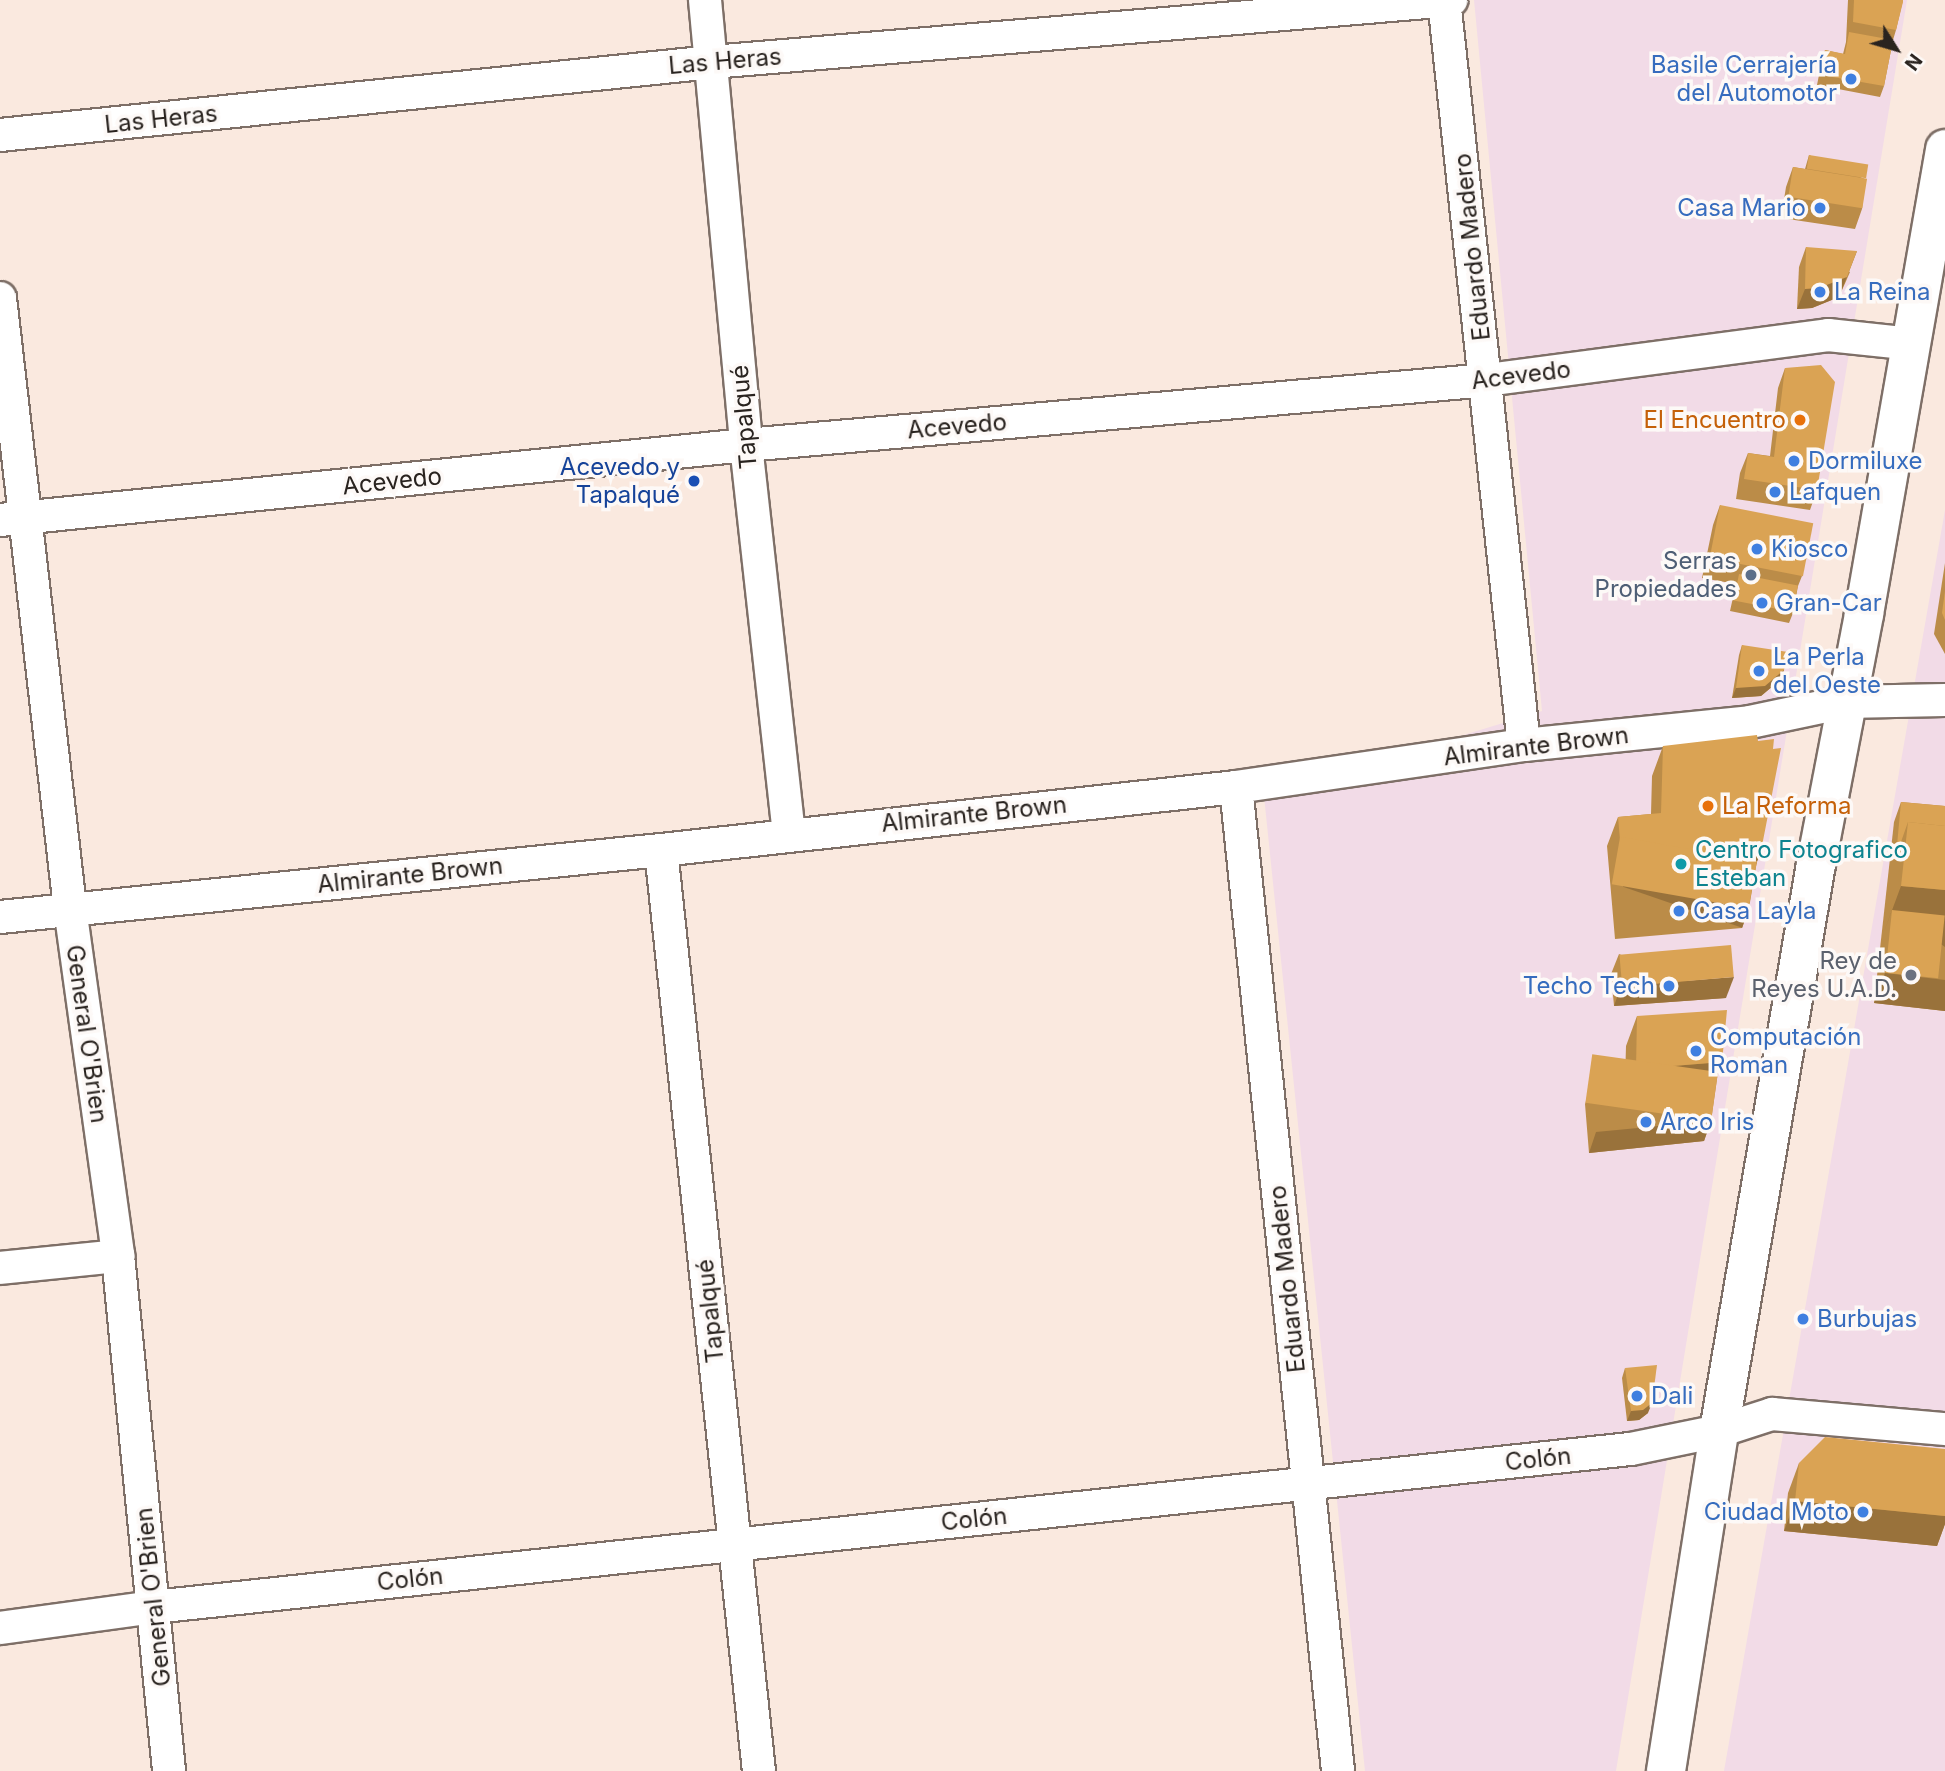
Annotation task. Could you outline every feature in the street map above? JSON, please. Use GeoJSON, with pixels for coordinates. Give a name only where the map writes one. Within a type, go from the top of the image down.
{"type":"FeatureCollection","features":[{"type":"Feature","properties":{"kind":"highway"},"geometry":{"type":"LineString","coordinates":[[1666,1771],[1719,1431],[1945,149]]}},
{"type":"Feature","properties":{"kind":"street","name":"Tapalqué"},"geometry":{"type":"LineString","coordinates":[[705,0],[746,445],[789,834]]}},
{"type":"Feature","properties":{"kind":"street","name":"Eduardo Madero"},"geometry":{"type":"LineString","coordinates":[[1445,0],[1524,745]]}},
{"type":"Feature","properties":{"kind":"street","name":"Las Heras"},"geometry":{"type":"LineString","coordinates":[[0,135],[712,62],[1451,0]]}},
{"type":"Feature","properties":{"kind":"street","name":"General O'Brien"},"geometry":{"type":"LineString","coordinates":[[0,298],[13,519],[118,1256],[169,1771]]}},
{"type":"Feature","properties":{"kind":"street","name":"Acevedo"},"geometry":{"type":"LineString","coordinates":[[13,519],[746,445],[1486,380],[1828,335],[1912,344]]}},
{"type":"Feature","properties":{"kind":"street","name":"Almirante Brown"},"geometry":{"type":"LineString","coordinates":[[0,917],[661,850],[1236,787],[1524,745],[1750,722],[1846,702],[1945,700]]}},
{"type":"Feature","properties":{"kind":"street","name":"Eduardo Madero"},"geometry":{"type":"LineString","coordinates":[[1236,787],[1338,1771]]}},
{"type":"Feature","properties":{"kind":"street","name":"Tapalqué"},"geometry":{"type":"LineString","coordinates":[[661,850],[759,1771]]}},
{"type":"Feature","properties":{"kind":"street"},"geometry":{"type":"LineString","coordinates":[[0,1268],[118,1256]]}},
{"type":"Feature","properties":{"kind":"street","name":"Colón"},"geometry":{"type":"LineString","coordinates":[[0,1628],[154,1607],[1631,1449],[1719,1431],[1772,1414],[1945,1429]]}},
{"type":"Feature","properties":{"kind":"shaded area"},"geometry":{"type":"Polygon","coordinates":[[[1474,0],[1907,0],[1616,1771],[1365,1771],[1264,796],[1542,711],[1474,0]]]}},
{"type":"Feature","properties":{"kind":"shaded area"},"geometry":{"type":"Polygon","coordinates":[[[1945,510],[1945,1771],[1724,1771],[1945,510]]]}},
{"type":"Feature","properties":{"kind":"building"},"geometry":{"type":"Polygon","coordinates":[[[1854,0],[1903,0],[1896,30],[1853,22],[1854,0]]]}},
{"type":"Feature","properties":{"kind":"building"},"geometry":{"type":"Polygon","coordinates":[[[1849,32],[1893,40],[1884,86],[1821,75],[1825,50],[1845,54],[1849,32]]]}},
{"type":"Feature","properties":{"kind":"building"},"geometry":{"type":"Polygon","coordinates":[[[1809,155],[1868,164],[1866,178],[1807,169],[1809,155]]]}},
{"type":"Feature","properties":{"kind":"building"},"geometry":{"type":"Polygon","coordinates":[[[1793,167],[1867,179],[1862,208],[1788,197],[1793,167]]]}},
{"type":"Feature","properties":{"kind":"building"},"geometry":{"type":"Polygon","coordinates":[[[1806,247],[1857,251],[1847,277],[1819,288],[1805,289],[1806,247]]]}},
{"type":"Feature","properties":{"kind":"building"},"geometry":{"type":"Polygon","coordinates":[[[1821,365],[1835,382],[1817,490],[1744,479],[1748,453],[1774,457],[1785,368],[1821,365]]]}},
{"type":"Feature","properties":{"kind":"building"},"geometry":{"type":"Polygon","coordinates":[[[1720,505],[1813,523],[1803,576],[1710,558],[1720,505]]]}},
{"type":"Feature","properties":{"kind":"building"},"geometry":{"type":"Polygon","coordinates":[[[1739,574],[1798,585],[1793,612],[1734,601],[1739,574]]]}},
{"type":"Feature","properties":{"kind":"building"},"geometry":{"type":"Polygon","coordinates":[[[1945,591],[1945,620],[1942,613],[1945,591]]]}},
{"type":"Feature","properties":{"kind":"building","name":"La Perla del Oeste"},"geometry":{"type":"Polygon","coordinates":[[[1742,645],[1788,652],[1784,670],[1765,686],[1736,688],[1742,645]]]}},
{"type":"Feature","properties":{"kind":"building"},"geometry":{"type":"Polygon","coordinates":[[[1757,735],[1758,741],[1774,739],[1773,749],[1781,748],[1761,851],[1622,863],[1618,817],[1661,813],[1663,746],[1757,735]]]}},
{"type":"Feature","properties":{"kind":"building"},"geometry":{"type":"Polygon","coordinates":[[[1901,802],[1945,806],[1945,826],[1908,822],[1896,856],[1901,802]]]}},
{"type":"Feature","properties":{"kind":"building"},"geometry":{"type":"Polygon","coordinates":[[[1908,822],[1945,826],[1945,890],[1901,886],[1908,822]]]}},
{"type":"Feature","properties":{"kind":"building","name":"Centro Fotografico Esteban"},"geometry":{"type":"Polygon","coordinates":[[[1620,837],[1757,861],[1749,908],[1612,884],[1620,837]]]}},
{"type":"Feature","properties":{"kind":"building"},"geometry":{"type":"Polygon","coordinates":[[[1892,910],[1945,916],[1938,978],[1885,973],[1892,910]]]}},
{"type":"Feature","properties":{"kind":"building"},"geometry":{"type":"Polygon","coordinates":[[[1731,945],[1734,977],[1622,987],[1619,955],[1731,945]]]}},
{"type":"Feature","properties":{"kind":"building"},"geometry":{"type":"Polygon","coordinates":[[[1727,1010],[1722,1062],[1636,1069],[1637,1016],[1727,1010]]]}},
{"type":"Feature","properties":{"kind":"building"},"geometry":{"type":"Polygon","coordinates":[[[1592,1054],[1718,1072],[1711,1121],[1585,1103],[1592,1054]]]}},
{"type":"Feature","properties":{"kind":"building","name":"Dali"},"geometry":{"type":"Polygon","coordinates":[[[1657,1365],[1652,1403],[1643,1410],[1631,1411],[1625,1368],[1657,1365]]]}},
{"type":"Feature","properties":{"kind":"building"},"geometry":{"type":"Polygon","coordinates":[[[1825,1437],[1945,1449],[1945,1516],[1795,1501],[1799,1463],[1825,1437]]]}},
{"type":"Feature","properties":{"kind":"place","name":"Basile Cerrajería del Automotor"},"geometry":{"type":"Point","coordinates":[1851,79]}},
{"type":"Feature","properties":{"kind":"place","name":"Casa Mario"},"geometry":{"type":"Point","coordinates":[1820,208]}},
{"type":"Feature","properties":{"kind":"place","name":"La Reina"},"geometry":{"type":"Point","coordinates":[1820,292]}},
{"type":"Feature","properties":{"kind":"place","name":"El Encuentro"},"geometry":{"type":"Point","coordinates":[1800,420]}},
{"type":"Feature","properties":{"kind":"place","name":"Dormiluxe"},"geometry":{"type":"Point","coordinates":[1794,461]}},
{"type":"Feature","properties":{"kind":"place","name":"Acevedo y Tapalqué"},"geometry":{"type":"Point","coordinates":[694,481]}},
{"type":"Feature","properties":{"kind":"place","name":"Lafquen"},"geometry":{"type":"Point","coordinates":[1775,492]}},
{"type":"Feature","properties":{"kind":"place","name":"Kiosco"},"geometry":{"type":"Point","coordinates":[1757,549]}},
{"type":"Feature","properties":{"kind":"place","name":"Serras Propiedades"},"geometry":{"type":"Point","coordinates":[1751,575]}},
{"type":"Feature","properties":{"kind":"place","name":"Gran-Car"},"geometry":{"type":"Point","coordinates":[1762,603]}},
{"type":"Feature","properties":{"kind":"place","name":"La Perla del Oeste"},"geometry":{"type":"Point","coordinates":[1759,671]}},
{"type":"Feature","properties":{"kind":"place","name":"La Reforma"},"geometry":{"type":"Point","coordinates":[1708,806]}},
{"type":"Feature","properties":{"kind":"place","name":"Centro Fotografico Esteban"},"geometry":{"type":"Point","coordinates":[1681,864]}},
{"type":"Feature","properties":{"kind":"place","name":"Casa Layla"},"geometry":{"type":"Point","coordinates":[1679,911]}},
{"type":"Feature","properties":{"kind":"place","name":"Rey de Reyes U.A.D."},"geometry":{"type":"Point","coordinates":[1911,975]}},
{"type":"Feature","properties":{"kind":"place","name":"Techo Tech"},"geometry":{"type":"Point","coordinates":[1669,986]}},
{"type":"Feature","properties":{"kind":"place","name":"Computación Roman"},"geometry":{"type":"Point","coordinates":[1696,1051]}},
{"type":"Feature","properties":{"kind":"place","name":"Arco Iris"},"geometry":{"type":"Point","coordinates":[1646,1122]}},
{"type":"Feature","properties":{"kind":"place","name":"Burbujas"},"geometry":{"type":"Point","coordinates":[1803,1319]}},
{"type":"Feature","properties":{"kind":"place","name":"Dali"},"geometry":{"type":"Point","coordinates":[1637,1396]}},
{"type":"Feature","properties":{"kind":"place","name":"Ciudad Moto"},"geometry":{"type":"Point","coordinates":[1863,1512]}}]}
